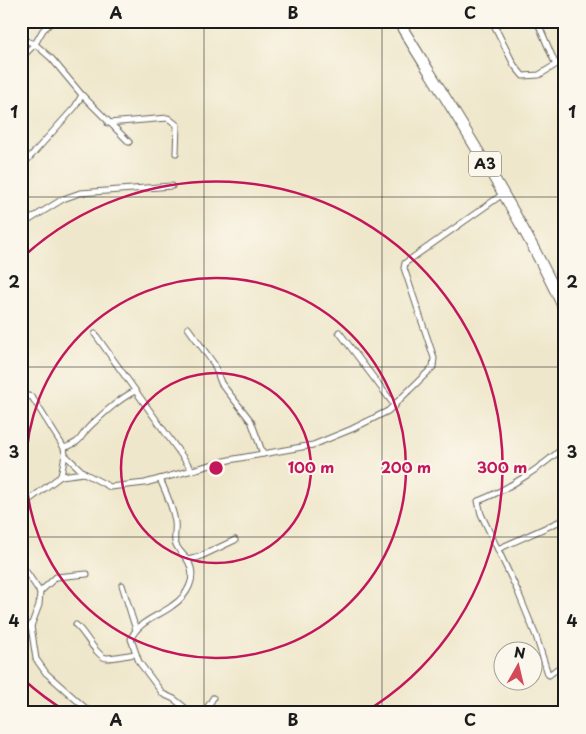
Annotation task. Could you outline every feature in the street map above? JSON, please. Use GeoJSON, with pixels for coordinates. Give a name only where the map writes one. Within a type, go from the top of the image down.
{"type":"FeatureCollection","features":[{"type":"Feature","properties":{"kind":"highway","name":"A3"},"geometry":{"type":"LineString","coordinates":[[398,21],[503,194],[544,266],[565,311]]}},
{"type":"Feature","properties":{"kind":"street"},"geometry":{"type":"LineString","coordinates":[[21,58],[35,44],[43,30],[53,21]]}},
{"type":"Feature","properties":{"kind":"street"},"geometry":{"type":"LineString","coordinates":[[492,21],[514,65],[523,76],[539,75],[555,63],[565,59]]}},
{"type":"Feature","properties":{"kind":"street"},"geometry":{"type":"LineString","coordinates":[[537,21],[555,63]]}},
{"type":"Feature","properties":{"kind":"street"},"geometry":{"type":"LineString","coordinates":[[21,39],[35,44],[52,59],[82,95],[129,142]]}},
{"type":"Feature","properties":{"kind":"street"},"geometry":{"type":"LineString","coordinates":[[21,167],[75,107],[82,95]]}},
{"type":"Feature","properties":{"kind":"street"},"geometry":{"type":"LineString","coordinates":[[108,123],[168,118],[177,125],[176,153]]}},
{"type":"Feature","properties":{"kind":"street"},"geometry":{"type":"LineString","coordinates":[[21,225],[63,199],[80,193],[172,186]]}},
{"type":"Feature","properties":{"kind":"street"},"geometry":{"type":"LineString","coordinates":[[65,456],[84,473],[110,487],[115,487],[160,479],[263,454],[313,445],[352,430],[388,411],[395,406],[434,363],[404,268],[405,263],[503,194]]}},
{"type":"Feature","properties":{"kind":"street"},"geometry":{"type":"LineString","coordinates":[[188,328],[214,364],[221,383],[251,420],[263,454]]}},
{"type":"Feature","properties":{"kind":"street"},"geometry":{"type":"LineString","coordinates":[[339,332],[395,406]]}},
{"type":"Feature","properties":{"kind":"street"},"geometry":{"type":"LineString","coordinates":[[96,334],[192,470]]}},
{"type":"Feature","properties":{"kind":"street"},"geometry":{"type":"LineString","coordinates":[[64,448],[76,444],[102,416],[125,396],[135,391]]}},
{"type":"Feature","properties":{"kind":"street"},"geometry":{"type":"LineString","coordinates":[[21,401],[28,396],[32,397],[64,448],[65,456],[61,476]]}},
{"type":"Feature","properties":{"kind":"street"},"geometry":{"type":"LineString","coordinates":[[565,446],[550,460],[510,486],[478,501],[481,514],[536,636],[548,674],[565,663]]}},
{"type":"Feature","properties":{"kind":"street"},"geometry":{"type":"LineString","coordinates":[[21,506],[61,476],[84,473]]}},
{"type":"Feature","properties":{"kind":"street"},"geometry":{"type":"LineString","coordinates":[[160,479],[175,523],[175,542],[180,552],[188,560],[192,574],[187,592],[172,606],[136,630],[131,638],[135,654],[163,694],[184,706],[188,713]]}},
{"type":"Feature","properties":{"kind":"street"},"geometry":{"type":"LineString","coordinates":[[498,549],[565,519]]}},
{"type":"Feature","properties":{"kind":"street"},"geometry":{"type":"LineString","coordinates":[[188,560],[200,558],[235,540]]}},
{"type":"Feature","properties":{"kind":"street"},"geometry":{"type":"LineString","coordinates":[[21,564],[40,592],[39,605],[31,626],[36,659],[46,673],[91,713]]}},
{"type":"Feature","properties":{"kind":"street"},"geometry":{"type":"LineString","coordinates":[[40,592],[56,577],[87,574]]}},
{"type":"Feature","properties":{"kind":"street"},"geometry":{"type":"LineString","coordinates":[[122,585],[136,630]]}},
{"type":"Feature","properties":{"kind":"street"},"geometry":{"type":"LineString","coordinates":[[76,625],[84,632],[99,656],[106,658],[135,654]]}},
{"type":"Feature","properties":{"kind":"street"},"geometry":{"type":"LineString","coordinates":[[21,631],[31,626]]}},
{"type":"Feature","properties":{"kind":"street"},"geometry":{"type":"LineString","coordinates":[[200,713],[206,710],[213,698]]}}]}
